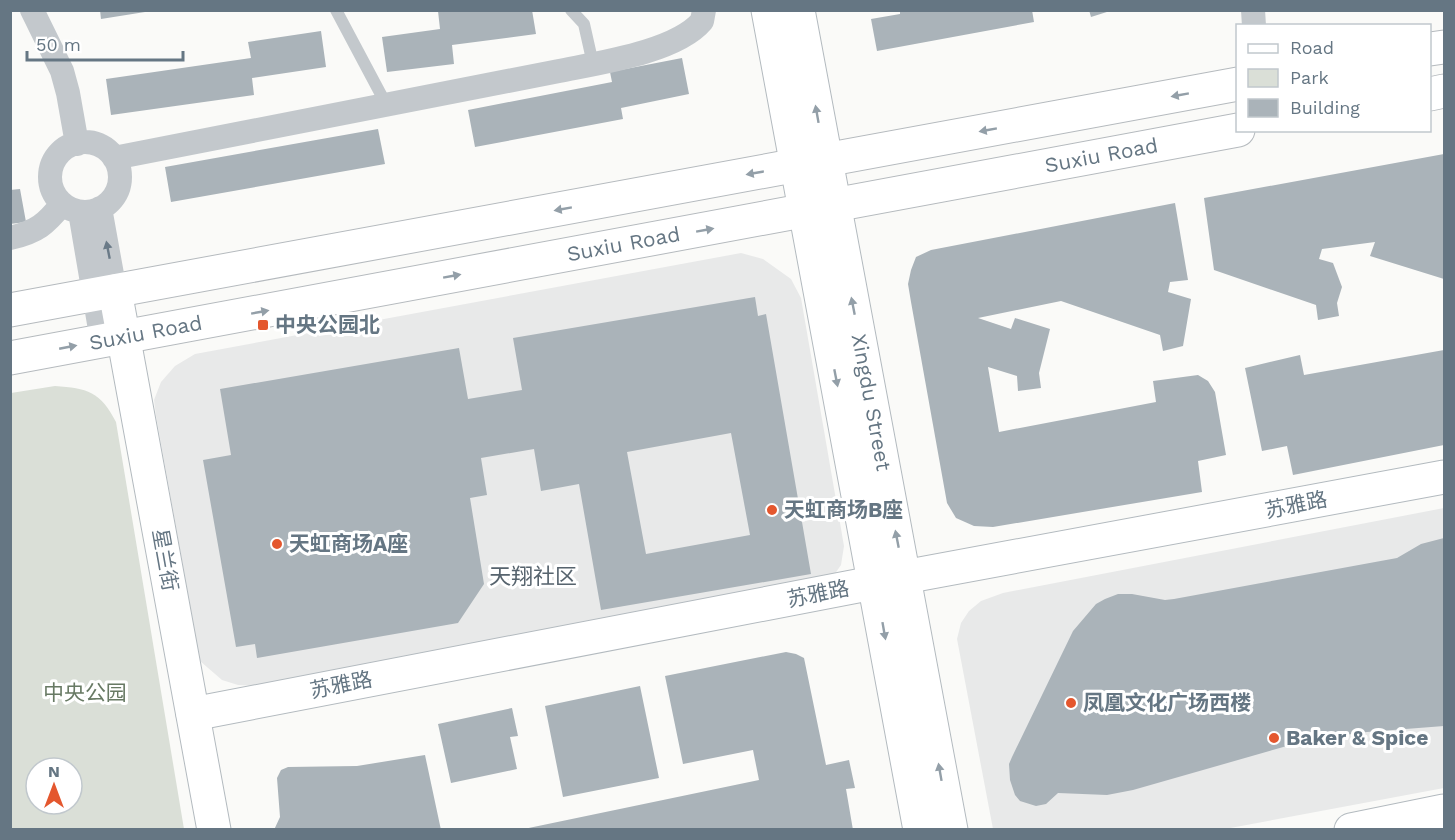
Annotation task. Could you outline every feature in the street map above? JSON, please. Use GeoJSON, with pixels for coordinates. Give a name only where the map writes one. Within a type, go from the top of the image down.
{"type":"FeatureCollection","features":[{"type":"Feature","properties":{"kind":"main road","name":"Xingdu Street"},"geometry":{"type":"LineString","coordinates":[[768,10],[811,163],[890,580],[951,830]]}},
{"type":"Feature","properties":{"kind":"main road","name":"Xingdu Street"},"geometry":{"type":"LineString","coordinates":[[798,10],[811,163]]}},
{"type":"Feature","properties":{"kind":"main road"},"geometry":{"type":"LineString","coordinates":[[10,310],[1236,84]]}},
{"type":"Feature","properties":{"kind":"main road","name":"Suxiu Road"},"geometry":{"type":"LineString","coordinates":[[10,358],[1236,130]]}},
{"type":"Feature","properties":{"kind":"main road","name":"星兰街"},"geometry":{"type":"LineString","coordinates":[[105,293],[193,714],[214,830]]}},
{"type":"Feature","properties":{"kind":"main road","name":"苏雅路"},"geometry":{"type":"LineString","coordinates":[[193,714],[890,580],[1444,477]]}},
{"type":"Feature","properties":{"kind":"main road","name":"Xingdu Street"},"geometry":{"type":"LineString","coordinates":[[890,580],[920,830]]}},
{"type":"Feature","properties":{"kind":"main road"},"geometry":{"type":"LineString","coordinates":[[1351,830],[1444,811]]}},
{"type":"Feature","properties":{"kind":"street"},"geometry":{"type":"LineString","coordinates":[[32,10],[62,71],[77,144]]}},
{"type":"Feature","properties":{"kind":"street"},"geometry":{"type":"LineString","coordinates":[[114,158],[593,64],[654,48],[673,40],[698,25],[702,21],[704,10]]}},
{"type":"Feature","properties":{"kind":"street"},"geometry":{"type":"LineString","coordinates":[[10,238],[38,229],[81,208],[112,200],[118,186],[119,172],[114,158],[101,147],[93,144],[77,144],[60,153],[51,169],[52,188],[81,208],[105,293]]}},
{"type":"Feature","properties":{"kind":"lane"},"geometry":{"type":"LineString","coordinates":[[336,10],[386,104]]}},
{"type":"Feature","properties":{"kind":"lane"},"geometry":{"type":"LineString","coordinates":[[571,10],[584,24],[593,64]]}},
{"type":"Feature","properties":{"kind":"shaded area"},"geometry":{"type":"Polygon","coordinates":[[[741,253],[763,259],[791,279],[801,298],[844,546],[841,565],[832,578],[262,686],[238,685],[222,680],[200,661],[154,400],[161,382],[175,366],[195,354],[741,253]]]}},
{"type":"Feature","properties":{"kind":"shaded area"},"geometry":{"type":"Polygon","coordinates":[[[1444,508],[1444,788],[1225,829],[993,829],[957,639],[961,623],[969,611],[981,601],[1003,593],[1444,508]]]}},
{"type":"Feature","properties":{"kind":"green space","name":"中央公园"},"geometry":{"type":"Polygon","coordinates":[[[55,386],[76,388],[99,398],[116,422],[184,829],[11,829],[11,393],[55,386]]]}},
{"type":"Feature","properties":{"kind":"building"},"geometry":{"type":"Polygon","coordinates":[[[100,10],[145,10],[145,12],[101,19],[100,10]]]}},
{"type":"Feature","properties":{"kind":"building"},"geometry":{"type":"Polygon","coordinates":[[[532,10],[536,34],[452,45],[454,64],[387,72],[382,37],[440,29],[438,11],[532,10]]]}},
{"type":"Feature","properties":{"kind":"building"},"geometry":{"type":"Polygon","coordinates":[[[900,10],[1032,10],[1034,22],[877,51],[871,19],[900,14],[900,10]]]}},
{"type":"Feature","properties":{"kind":"building"},"geometry":{"type":"Polygon","coordinates":[[[1089,10],[1110,10],[1110,11],[1091,17],[1089,10]]]}},
{"type":"Feature","properties":{"kind":"building"},"geometry":{"type":"Polygon","coordinates":[[[321,31],[326,67],[252,78],[254,95],[111,115],[106,79],[251,58],[248,42],[321,31]]]}},
{"type":"Feature","properties":{"kind":"building"},"geometry":{"type":"Polygon","coordinates":[[[682,58],[689,94],[621,108],[623,119],[475,147],[468,110],[612,82],[610,72],[682,58]]]}},
{"type":"Feature","properties":{"kind":"building"},"geometry":{"type":"Polygon","coordinates":[[[378,129],[385,164],[171,202],[165,167],[378,129]]]}},
{"type":"Feature","properties":{"kind":"building"},"geometry":{"type":"Polygon","coordinates":[[[1444,154],[1444,279],[1370,256],[1375,242],[1322,249],[1319,259],[1333,263],[1342,287],[1337,303],[1339,316],[1318,320],[1316,305],[1214,270],[1204,198],[1444,154]]]}},
{"type":"Feature","properties":{"kind":"building"},"geometry":{"type":"Polygon","coordinates":[[[20,189],[26,222],[10,224],[10,190],[20,189]]]}},
{"type":"Feature","properties":{"kind":"building"},"geometry":{"type":"Polygon","coordinates":[[[1175,203],[1188,280],[1170,282],[1168,292],[1191,299],[1183,346],[1163,351],[1160,335],[1061,301],[978,318],[1011,329],[1015,318],[1050,329],[1039,373],[1041,388],[1018,391],[1017,376],[988,367],[999,432],[1156,402],[1153,381],[1198,375],[1208,381],[1215,392],[1226,455],[1198,461],[1202,492],[993,527],[974,526],[956,518],[947,503],[908,284],[916,257],[931,250],[1175,203]]]}},
{"type":"Feature","properties":{"kind":"building"},"geometry":{"type":"Polygon","coordinates":[[[755,297],[758,316],[766,314],[811,574],[601,610],[579,484],[541,491],[534,449],[481,458],[487,495],[470,498],[484,584],[458,623],[257,658],[255,644],[236,647],[203,460],[231,455],[220,389],[459,348],[468,399],[522,390],[513,338],[755,297]],[[731,433],[627,452],[646,554],[750,535],[731,433]]]}},
{"type":"Feature","properties":{"kind":"building"},"geometry":{"type":"Polygon","coordinates":[[[1444,350],[1444,445],[1293,475],[1287,446],[1262,451],[1245,368],[1300,355],[1304,375],[1444,350]]]}},
{"type":"Feature","properties":{"kind":"building"},"geometry":{"type":"Polygon","coordinates":[[[1444,538],[1444,726],[1367,732],[1308,740],[1133,790],[1107,795],[1058,793],[1046,804],[1036,806],[1020,801],[1015,795],[1010,780],[1009,764],[1073,631],[1096,604],[1118,594],[1174,599],[1397,558],[1421,544],[1444,538]]]}},
{"type":"Feature","properties":{"kind":"building"},"geometry":{"type":"Polygon","coordinates":[[[786,652],[804,658],[826,765],[849,760],[855,788],[846,789],[853,830],[519,830],[759,780],[753,750],[683,764],[665,676],[786,652]]]}},
{"type":"Feature","properties":{"kind":"building"},"geometry":{"type":"Polygon","coordinates":[[[640,686],[659,778],[563,797],[545,706],[640,686]]]}},
{"type":"Feature","properties":{"kind":"building"},"geometry":{"type":"Polygon","coordinates":[[[512,708],[518,736],[510,737],[517,769],[451,783],[438,724],[512,708]]]}},
{"type":"Feature","properties":{"kind":"building"},"geometry":{"type":"Polygon","coordinates":[[[425,755],[441,830],[274,830],[280,817],[277,778],[281,770],[288,767],[357,766],[425,755]]]}},
{"type":"Feature","properties":{"kind":"place","name":"中央公园北"},"geometry":{"type":"Point","coordinates":[263,325]}},
{"type":"Feature","properties":{"kind":"place","name":"天虹商场B座"},"geometry":{"type":"Point","coordinates":[772,510]}},
{"type":"Feature","properties":{"kind":"place","name":"天虹商场A座"},"geometry":{"type":"Point","coordinates":[277,544]}},
{"type":"Feature","properties":{"kind":"place","name":"凤凰文化广场西楼"},"geometry":{"type":"Point","coordinates":[1071,703]}},
{"type":"Feature","properties":{"kind":"place","name":"Baker & Spice"},"geometry":{"type":"Point","coordinates":[1274,738]}},
{"type":"Feature","properties":{"kind":"district","name":"天翔社区"},"geometry":{"type":"Point","coordinates":[533,576]}}]}
